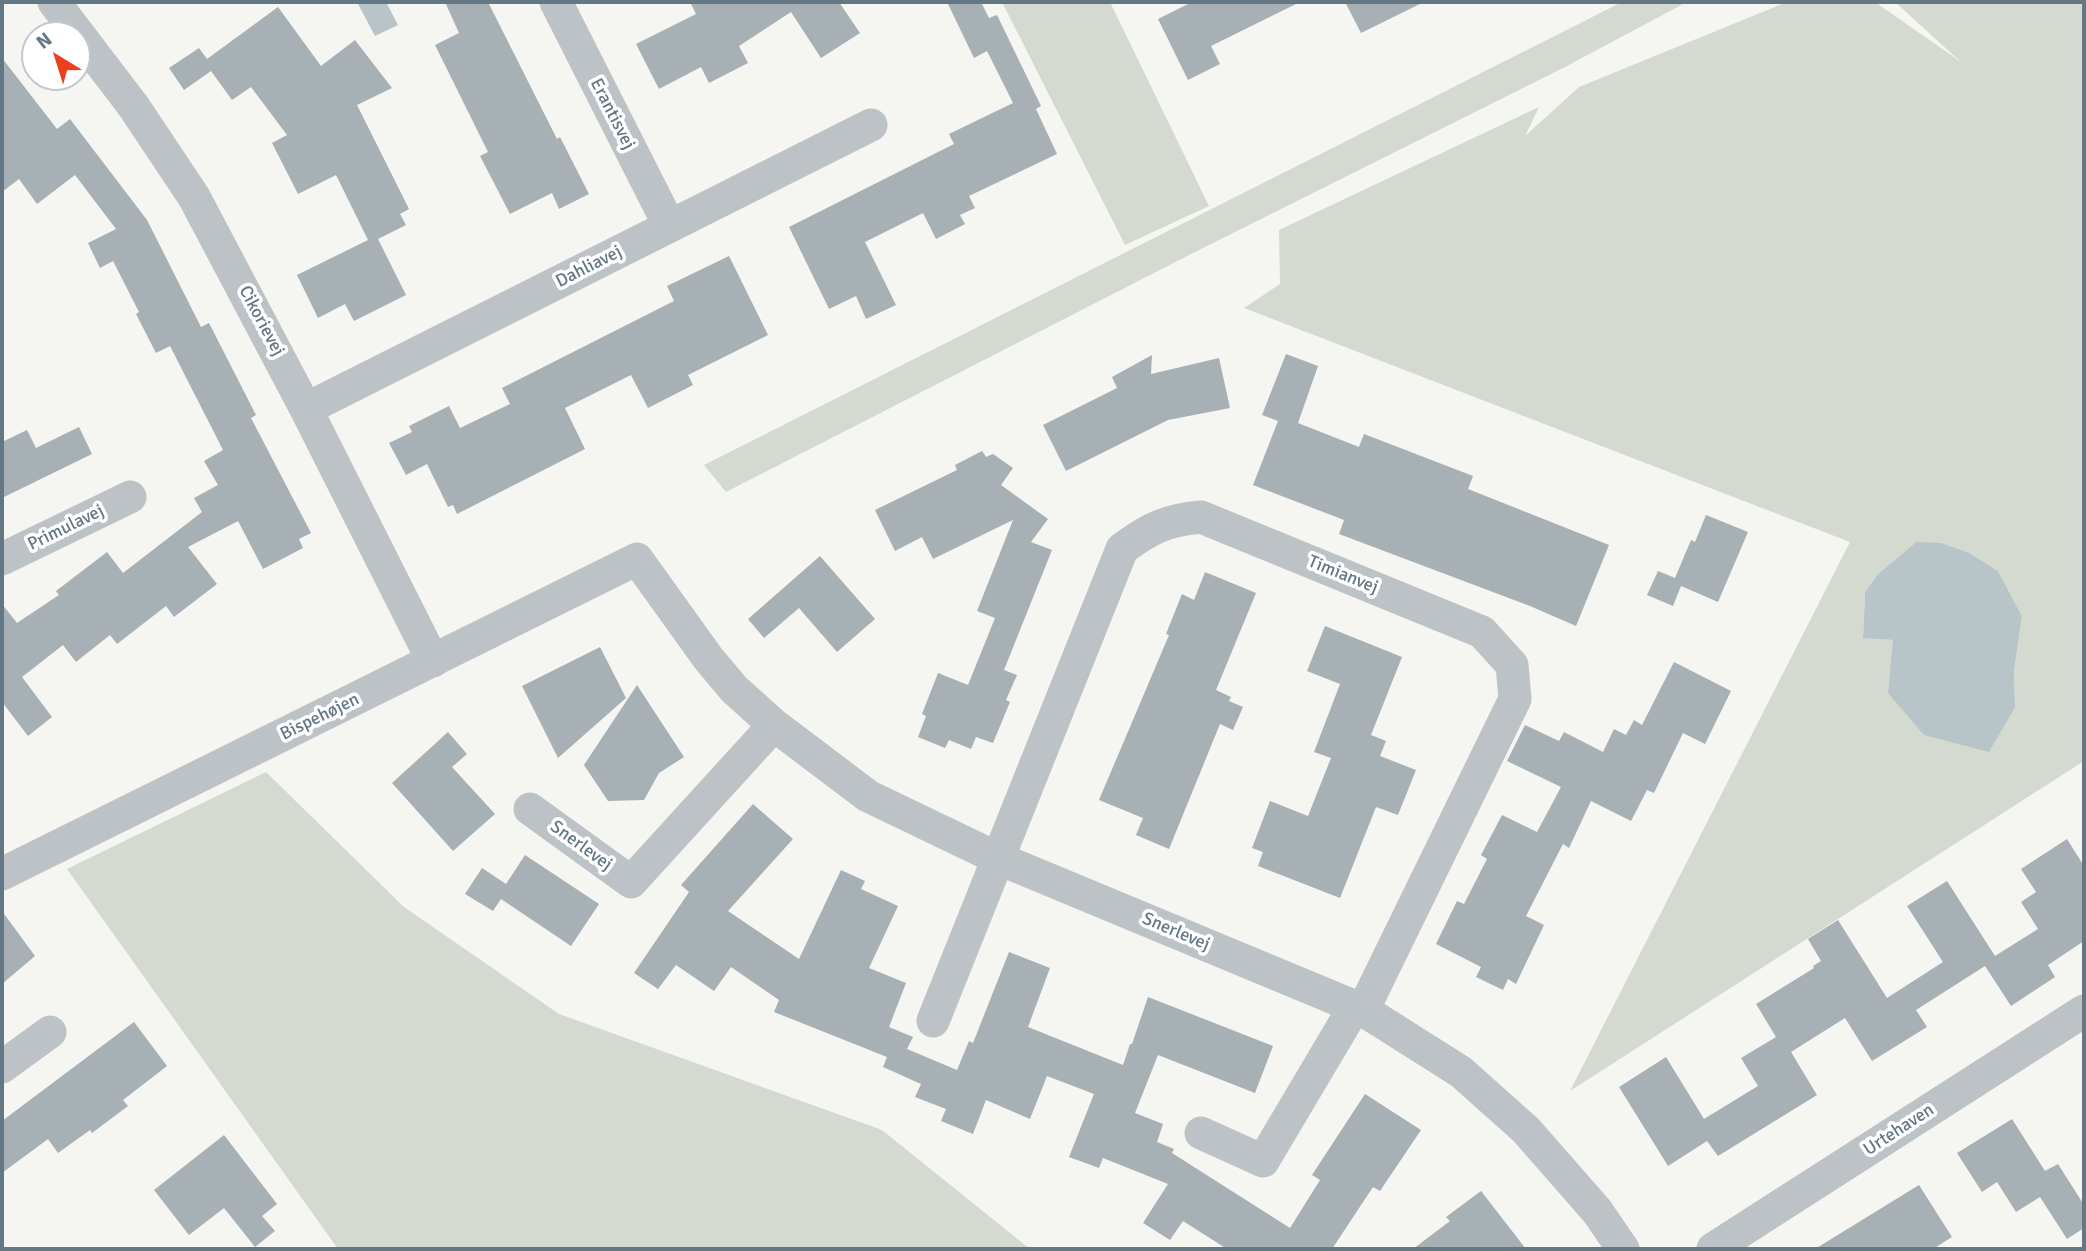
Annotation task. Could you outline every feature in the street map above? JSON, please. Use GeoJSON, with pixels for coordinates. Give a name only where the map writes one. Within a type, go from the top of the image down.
{"type":"FeatureCollection","features":[{"type":"Feature","properties":{"kind":"street","name":"Cikorievej"},"geometry":{"type":"LineString","coordinates":[[54,2],[134,107],[194,197],[306,409],[433,661]]}},
{"type":"Feature","properties":{"kind":"street","name":"Erantisvej"},"geometry":{"type":"LineString","coordinates":[[556,2],[669,225]]}},
{"type":"Feature","properties":{"kind":"street","name":"Dahliavej"},"geometry":{"type":"LineString","coordinates":[[306,409],[872,125]]}},
{"type":"Feature","properties":{"kind":"street","name":"Primulavej"},"geometry":{"type":"LineString","coordinates":[[2,559],[130,497]]}},
{"type":"Feature","properties":{"kind":"street","name":"Timianvej"},"geometry":{"type":"LineString","coordinates":[[997,858],[1122,549],[1146,531],[1174,519],[1201,517],[1470,627],[1482,632],[1512,665],[1515,699],[1359,1008]]}},
{"type":"Feature","properties":{"kind":"street","name":"Bispehøjen"},"geometry":{"type":"LineString","coordinates":[[2,874],[637,559]]}},
{"type":"Feature","properties":{"kind":"street","name":"Snerlevej"},"geometry":{"type":"LineString","coordinates":[[637,559],[708,658],[734,689],[774,726],[868,796],[997,858],[1359,1008],[1461,1072],[1526,1130],[1597,1211],[1623,1249]]}},
{"type":"Feature","properties":{"kind":"street","name":"Snerlevej"},"geometry":{"type":"LineString","coordinates":[[530,809],[631,882],[774,726]]}},
{"type":"Feature","properties":{"kind":"street"},"geometry":{"type":"LineString","coordinates":[[933,1021],[997,858]]}},
{"type":"Feature","properties":{"kind":"street"},"geometry":{"type":"LineString","coordinates":[[1202,1133],[1263,1161],[1359,1008]]}},
{"type":"Feature","properties":{"kind":"street","name":"Urtehaven"},"geometry":{"type":"LineString","coordinates":[[1713,1249],[2084,1011]]}},
{"type":"Feature","properties":{"kind":"street"},"geometry":{"type":"LineString","coordinates":[[2,1067],[50,1032]]}},
{"type":"Feature","properties":{"kind":"shaded area"},"geometry":{"type":"Polygon","coordinates":[[[357,2],[386,2],[398,25],[375,36],[357,2]]]}},
{"type":"Feature","properties":{"kind":"shaded area"},"geometry":{"type":"Polygon","coordinates":[[[1002,2],[1110,2],[1209,206],[1125,245],[1002,2]]]}},
{"type":"Feature","properties":{"kind":"shaded area"},"geometry":{"type":"Polygon","coordinates":[[[1622,2],[1687,2],[1565,67],[1197,251],[726,492],[704,465],[1622,2]]]}},
{"type":"Feature","properties":{"kind":"shaded area"},"geometry":{"type":"Polygon","coordinates":[[[1787,2],[1875,2],[1961,62],[1895,2],[2084,2],[2084,761],[1570,1091],[1850,542],[1244,308],[1280,284],[1279,230],[1539,107],[1525,136],[1579,87],[1787,2]],[[1916,542],[1878,574],[1865,592],[1863,637],[1893,640],[2015,707],[2014,671],[2022,616],[1998,571],[1916,542]]]}},
{"type":"Feature","properties":{"kind":"shaded area"},"geometry":{"type":"Polygon","coordinates":[[[1916,542],[1941,543],[1969,553],[1998,571],[2022,616],[2014,671],[2015,707],[1989,752],[1924,735],[1888,693],[1893,640],[1863,638],[1865,592],[1878,574],[1916,542]]]}},
{"type":"Feature","properties":{"kind":"shaded area"},"geometry":{"type":"Polygon","coordinates":[[[266,772],[404,907],[559,1014],[882,1130],[1030,1249],[338,1249],[67,869],[266,772]]]}},
{"type":"Feature","properties":{"kind":"building"},"geometry":{"type":"Polygon","coordinates":[[[445,2],[488,2],[557,139],[560,137],[589,194],[559,209],[552,193],[510,214],[480,156],[488,152],[435,45],[459,33],[445,2]]]}},
{"type":"Feature","properties":{"kind":"building"},"geometry":{"type":"Polygon","coordinates":[[[690,2],[839,2],[860,33],[821,58],[791,12],[739,46],[748,63],[709,83],[701,67],[659,89],[636,44],[696,14],[690,2]]]}},
{"type":"Feature","properties":{"kind":"building"},"geometry":{"type":"Polygon","coordinates":[[[947,2],[981,2],[989,18],[997,15],[1041,106],[1036,109],[1057,154],[969,196],[975,208],[960,215],[965,224],[936,239],[923,213],[865,242],[896,305],[866,319],[856,296],[829,309],[789,227],[954,144],[949,134],[1013,103],[987,51],[974,58],[947,2]]]}},
{"type":"Feature","properties":{"kind":"building"},"geometry":{"type":"Polygon","coordinates":[[[1192,2],[1300,2],[1211,46],[1220,64],[1188,80],[1158,19],[1192,2]]]}},
{"type":"Feature","properties":{"kind":"building"},"geometry":{"type":"Polygon","coordinates":[[[1345,2],[1424,2],[1361,33],[1345,2]]]}},
{"type":"Feature","properties":{"kind":"building"},"geometry":{"type":"Polygon","coordinates":[[[278,7],[321,66],[355,40],[392,88],[357,105],[409,209],[400,214],[406,225],[378,239],[406,295],[354,321],[345,304],[318,318],[297,275],[368,240],[336,175],[298,194],[272,143],[287,135],[251,87],[232,100],[211,71],[184,90],[169,68],[199,48],[207,59],[278,7]]]}},
{"type":"Feature","properties":{"kind":"building"},"geometry":{"type":"Polygon","coordinates":[[[2,58],[21,83],[21,91],[28,91],[57,129],[70,119],[147,220],[201,327],[209,323],[256,415],[251,418],[311,533],[299,539],[303,548],[263,569],[238,521],[188,547],[217,584],[174,617],[166,606],[117,644],[110,635],[76,662],[63,645],[22,677],[52,717],[28,736],[2,702],[2,604],[17,623],[59,595],[56,591],[107,552],[123,573],[202,512],[194,498],[218,485],[204,461],[223,450],[170,346],[156,353],[113,261],[100,268],[88,243],[116,229],[75,175],[37,204],[19,179],[2,192],[2,58]]]}},
{"type":"Feature","properties":{"kind":"building"},"geometry":{"type":"Polygon","coordinates":[[[729,256],[768,335],[688,375],[693,385],[648,408],[631,375],[565,408],[585,449],[457,514],[453,505],[448,507],[427,464],[406,475],[389,443],[412,432],[409,426],[449,406],[460,428],[510,404],[502,388],[674,301],[667,286],[729,256]]]}},
{"type":"Feature","properties":{"kind":"building"},"geometry":{"type":"Polygon","coordinates":[[[1286,354],[1318,366],[1298,423],[1359,447],[1364,434],[1473,476],[1468,489],[1609,545],[1576,626],[1339,534],[1344,520],[1253,485],[1278,421],[1262,415],[1286,354]]]}},
{"type":"Feature","properties":{"kind":"building"},"geometry":{"type":"Polygon","coordinates":[[[1152,355],[1151,374],[1219,358],[1230,408],[1168,420],[1066,471],[1043,425],[1117,388],[1112,377],[1152,355]]]}},
{"type":"Feature","properties":{"kind":"building"},"geometry":{"type":"Polygon","coordinates":[[[79,427],[92,454],[2,498],[2,442],[27,430],[36,448],[79,427]]]}},
{"type":"Feature","properties":{"kind":"building"},"geometry":{"type":"Polygon","coordinates":[[[982,451],[986,457],[993,454],[1013,468],[1001,485],[1048,519],[1031,542],[1052,550],[1004,670],[1017,675],[1006,700],[1010,702],[993,743],[976,737],[971,749],[949,740],[945,748],[918,737],[926,716],[922,714],[938,673],[968,685],[995,618],[977,611],[1013,520],[933,559],[922,537],[895,551],[875,510],[957,470],[955,465],[982,451]]]}},
{"type":"Feature","properties":{"kind":"building"},"geometry":{"type":"Polygon","coordinates":[[[1706,515],[1748,532],[1718,602],[1681,586],[1673,606],[1647,595],[1658,571],[1675,578],[1691,540],[1695,542],[1706,515]]]}},
{"type":"Feature","properties":{"kind":"building"},"geometry":{"type":"Polygon","coordinates":[[[820,556],[875,619],[837,652],[799,608],[764,638],[748,619],[820,556]]]}},
{"type":"Feature","properties":{"kind":"building"},"geometry":{"type":"Polygon","coordinates":[[[1205,572],[1256,593],[1216,690],[1231,697],[1229,701],[1243,707],[1233,730],[1220,724],[1169,849],[1136,835],[1143,818],[1099,800],[1169,635],[1166,634],[1182,594],[1194,600],[1205,572]]]}},
{"type":"Feature","properties":{"kind":"building"},"geometry":{"type":"Polygon","coordinates":[[[1325,626],[1402,657],[1371,735],[1386,741],[1380,756],[1416,770],[1398,815],[1376,807],[1340,898],[1258,866],[1263,852],[1252,848],[1270,801],[1308,816],[1331,758],[1314,752],[1340,684],[1307,671],[1325,626]]]}},
{"type":"Feature","properties":{"kind":"building"},"geometry":{"type":"Polygon","coordinates":[[[600,647],[626,698],[558,758],[522,686],[600,647]]]}},
{"type":"Feature","properties":{"kind":"building"},"geometry":{"type":"Polygon","coordinates":[[[1674,662],[1731,691],[1705,744],[1683,733],[1654,793],[1647,790],[1631,821],[1591,801],[1569,848],[1563,844],[1526,916],[1544,925],[1516,984],[1508,979],[1503,990],[1476,977],[1481,967],[1436,944],[1457,901],[1464,904],[1487,859],[1481,855],[1502,815],[1537,832],[1561,787],[1507,761],[1525,725],[1559,741],[1564,732],[1603,752],[1614,729],[1626,735],[1634,720],[1642,725],[1674,662]]]}},
{"type":"Feature","properties":{"kind":"building"},"geometry":{"type":"Polygon","coordinates":[[[637,685],[684,757],[659,773],[644,800],[608,801],[584,765],[637,685]]]}},
{"type":"Feature","properties":{"kind":"building"},"geometry":{"type":"Polygon","coordinates":[[[448,732],[467,754],[452,767],[495,814],[453,851],[392,783],[448,732]]]}},
{"type":"Feature","properties":{"kind":"building"},"geometry":{"type":"Polygon","coordinates":[[[753,804],[793,839],[728,911],[799,959],[841,870],[865,881],[861,889],[898,906],[869,968],[906,983],[889,1027],[913,1037],[907,1049],[957,1070],[969,1041],[973,1043],[1009,952],[1050,968],[1028,1027],[1123,1065],[1148,997],[1273,1046],[1255,1093],[1158,1055],[1135,1113],[1163,1124],[1157,1142],[1174,1149],[1172,1153],[1290,1228],[1320,1180],[1312,1175],[1365,1094],[1421,1130],[1380,1191],[1373,1187],[1332,1249],[1227,1249],[1183,1221],[1170,1240],[1143,1223],[1168,1184],[1103,1158],[1099,1168],[1069,1157],[1094,1094],[1047,1076],[1030,1119],[986,1100],[973,1134],[941,1121],[946,1109],[915,1097],[921,1084],[883,1067],[887,1057],[774,1012],[779,1000],[731,967],[714,991],[676,965],[658,989],[634,973],[689,892],[681,885],[753,804]]]}},
{"type":"Feature","properties":{"kind":"building"},"geometry":{"type":"Polygon","coordinates":[[[2067,839],[2084,866],[2084,941],[2048,965],[2055,977],[2011,1006],[1985,966],[1916,1010],[1927,1027],[1872,1061],[1845,1018],[1791,1052],[1817,1095],[1718,1156],[1707,1141],[1668,1166],[1619,1087],[1666,1057],[1704,1119],[1758,1086],[1741,1058],[1776,1037],[1756,1004],[1821,961],[1808,939],[1838,920],[1887,998],[1943,962],[1907,906],[1947,881],[1995,956],[2038,929],[2021,902],[2036,892],[2021,869],[2067,839]]]}},
{"type":"Feature","properties":{"kind":"building"},"geometry":{"type":"Polygon","coordinates":[[[525,855],[599,904],[571,946],[501,899],[493,911],[465,894],[482,868],[506,884],[525,855]]]}},
{"type":"Feature","properties":{"kind":"building"},"geometry":{"type":"Polygon","coordinates":[[[2,911],[35,956],[2,984],[2,911]]]}},
{"type":"Feature","properties":{"kind":"building"},"geometry":{"type":"Polygon","coordinates":[[[134,1022],[167,1066],[123,1100],[128,1106],[92,1133],[90,1130],[58,1153],[48,1139],[2,1173],[2,1121],[134,1022]]]}},
{"type":"Feature","properties":{"kind":"building"},"geometry":{"type":"Polygon","coordinates":[[[2012,1119],[2045,1171],[2058,1164],[2084,1205],[2084,1228],[2067,1239],[2040,1197],[2016,1212],[1997,1182],[1982,1192],[1957,1153],[2012,1119]]]}},
{"type":"Feature","properties":{"kind":"building"},"geometry":{"type":"Polygon","coordinates":[[[224,1135],[277,1204],[262,1216],[275,1231],[255,1247],[224,1208],[189,1235],[154,1190],[224,1135]]]}},
{"type":"Feature","properties":{"kind":"building"},"geometry":{"type":"Polygon","coordinates":[[[1919,1185],[1952,1237],[1933,1249],[1815,1249],[1919,1185]]]}},
{"type":"Feature","properties":{"kind":"building"},"geometry":{"type":"Polygon","coordinates":[[[1481,1191],[1526,1249],[1413,1249],[1450,1221],[1446,1217],[1481,1191]]]}}]}
